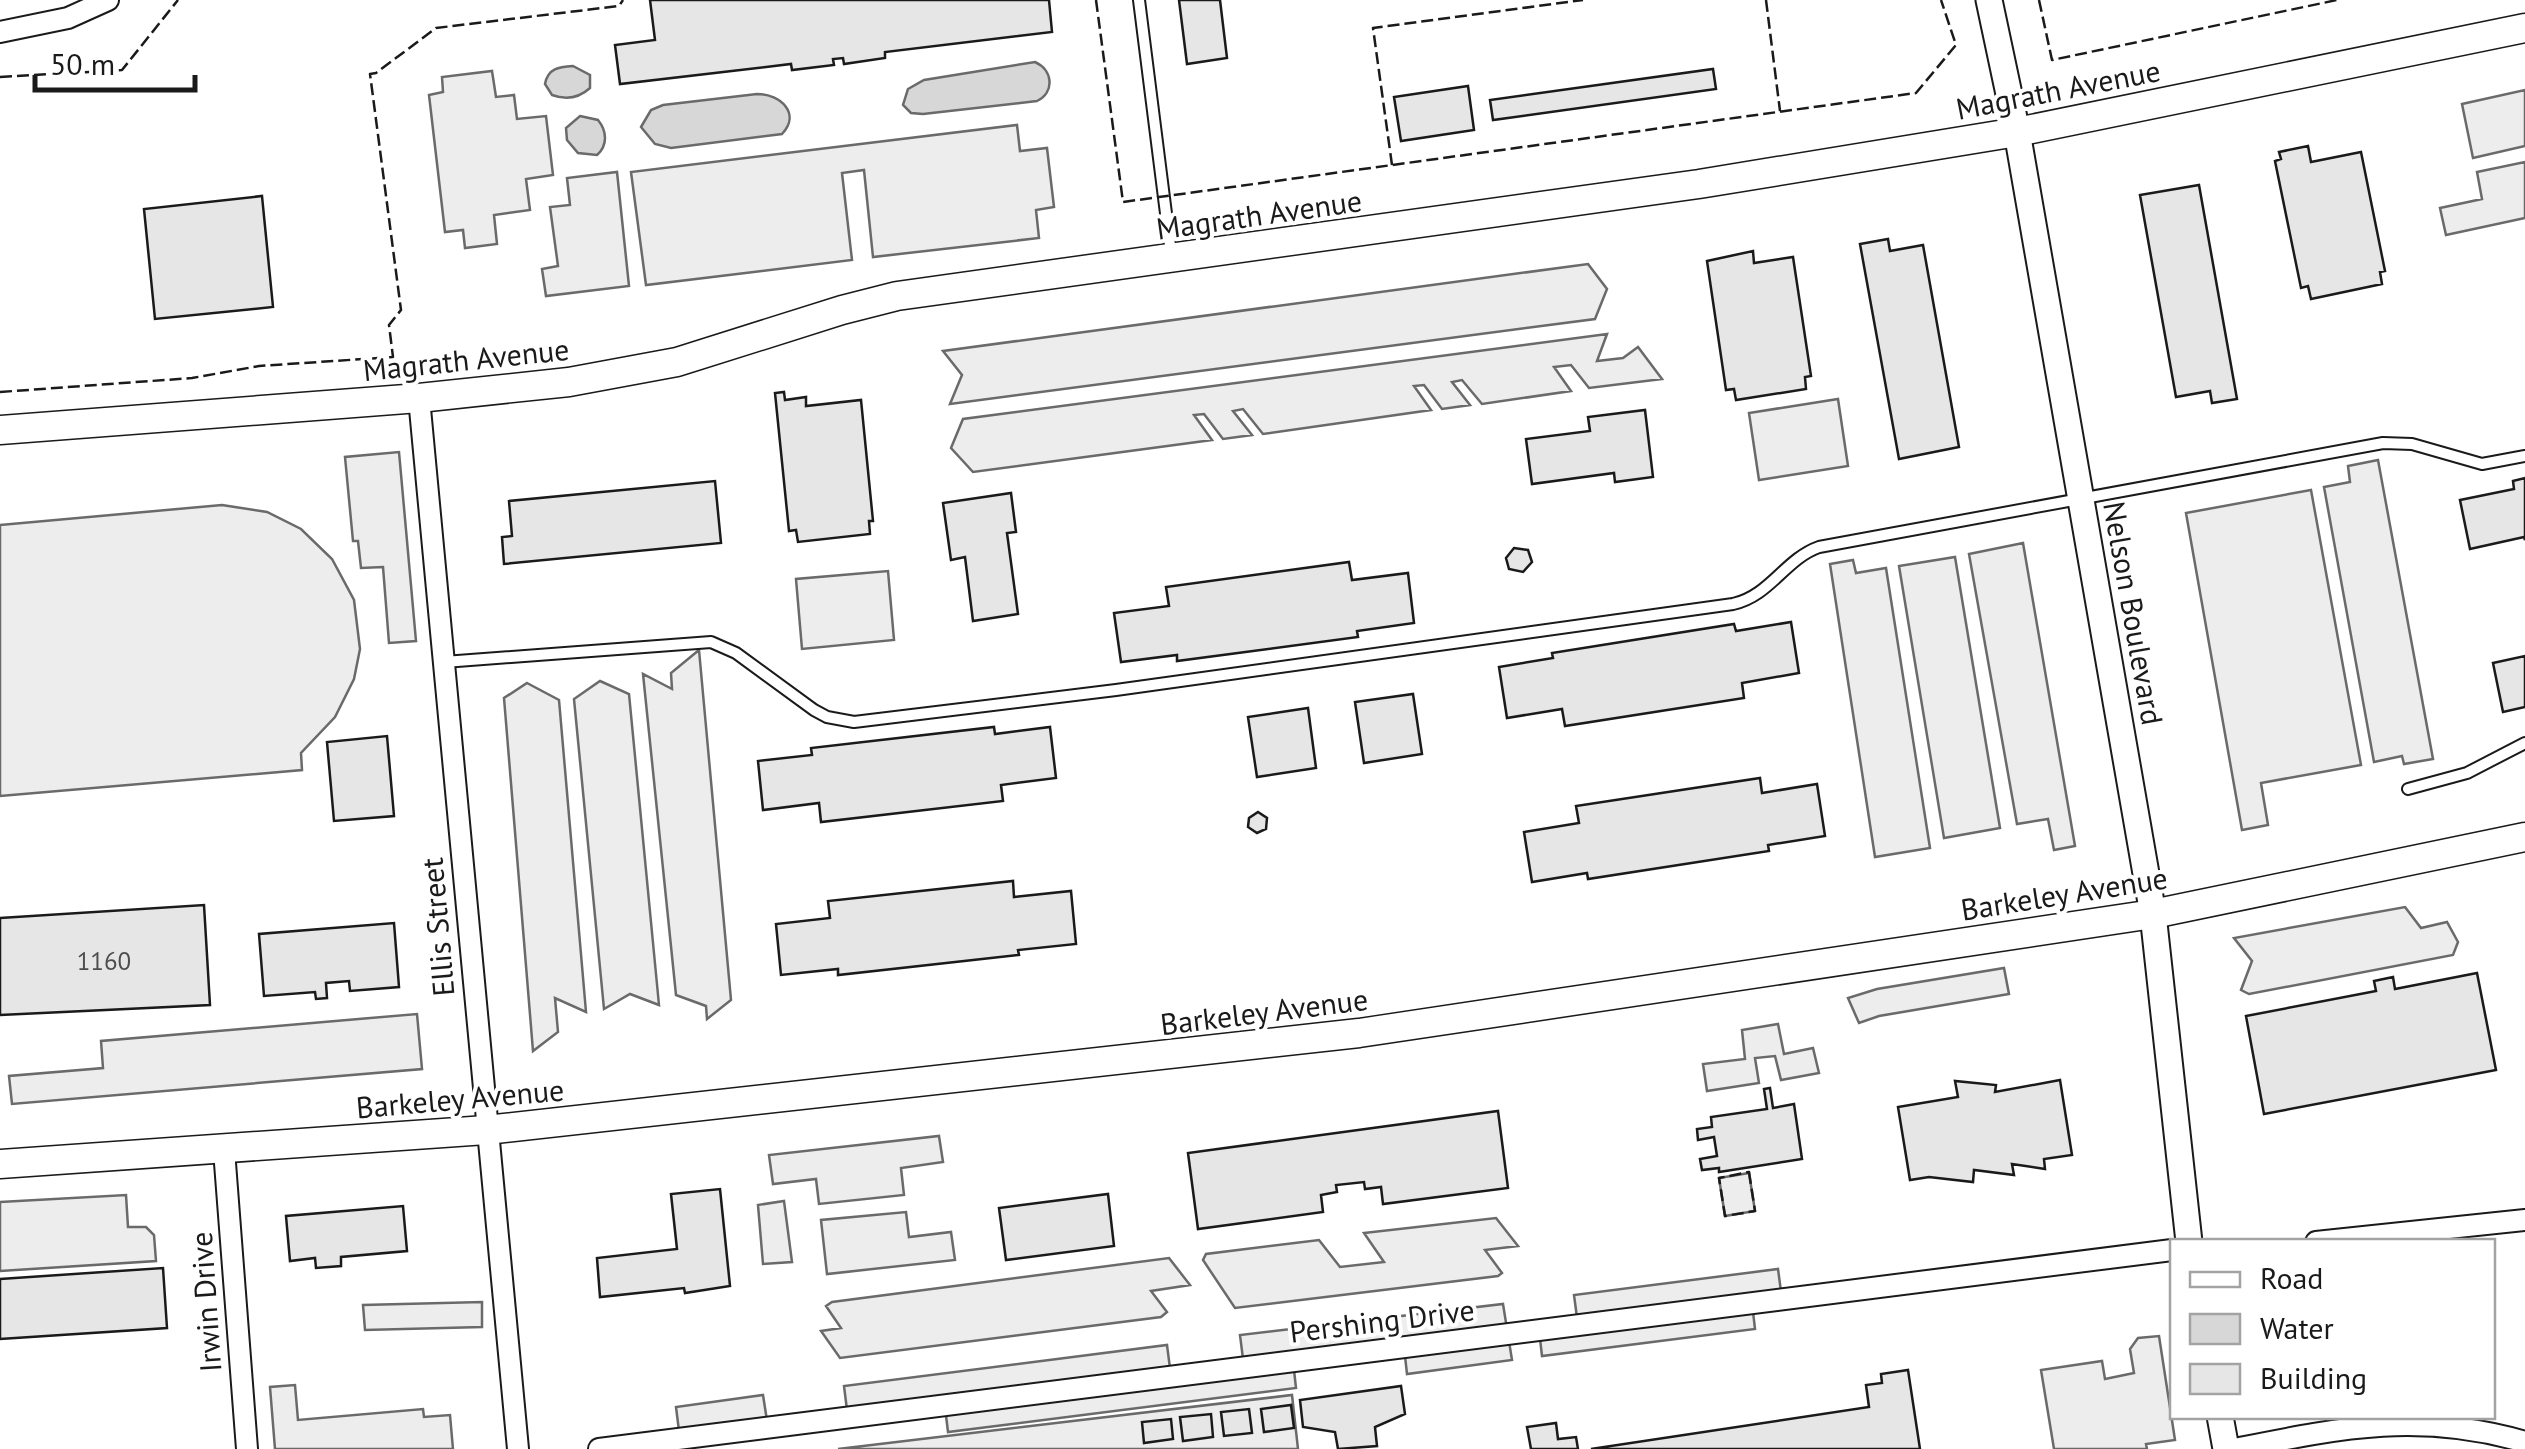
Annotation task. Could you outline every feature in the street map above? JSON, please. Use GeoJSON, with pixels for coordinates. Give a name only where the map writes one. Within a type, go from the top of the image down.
{"type":"FeatureCollection","features":[{"type":"Feature","properties":{"kind":"main road","name":"Magrath Avenue"},"geometry":{"type":"LineString","coordinates":[[0,430],[419,398],[570,382],[660,366],[897,296],[1700,184],[2017,132],[2525,28]]}},
{"type":"Feature","properties":{"kind":"main road","name":"Barkeley Avenue"},"geometry":{"type":"LineString","coordinates":[[0,1164],[486,1130],[1359,1033],[2153,914],[2525,836]]}},
{"type":"Feature","properties":{"kind":"street"},"geometry":{"type":"LineString","coordinates":[[0,32],[68,18],[108,0]]}},
{"type":"Feature","properties":{"kind":"street","name":"Nelson Boulevard"},"geometry":{"type":"LineString","coordinates":[[1989,0],[2017,132],[2153,914],[2189,1239]]}},
{"type":"Feature","properties":{"kind":"street","name":"Ellis Street"},"geometry":{"type":"LineString","coordinates":[[419,398],[518,1449]]}},
{"type":"Feature","properties":{"kind":"street","name":"Irwin Drive"},"geometry":{"type":"LineString","coordinates":[[224,1150],[246,1449]]}},
{"type":"Feature","properties":{"kind":"street"},"geometry":{"type":"LineString","coordinates":[[2344,1239],[2525,1220]]}},
{"type":"Feature","properties":{"kind":"street","name":"Pershing Drive"},"geometry":{"type":"LineString","coordinates":[[599,1449],[2170,1250]]}},
{"type":"Feature","properties":{"kind":"street"},"geometry":{"type":"LineString","coordinates":[[2221,1419],[2226,1449]]}},
{"type":"Feature","properties":{"kind":"street"},"geometry":{"type":"LineString","coordinates":[[2236,1449],[2384,1424],[2456,1426],[2525,1442]]}},
{"type":"Feature","properties":{"kind":"lane"},"geometry":{"type":"LineString","coordinates":[[1139,0],[1172,259]]}},
{"type":"Feature","properties":{"kind":"lane"},"geometry":{"type":"LineString","coordinates":[[443,662],[711,642],[736,654],[826,717],[854,722],[1116,690],[1733,604],[1760,594],[1799,557],[1820,547],[2383,443],[2412,444],[2482,464],[2525,456]]}},
{"type":"Feature","properties":{"kind":"lane"},"geometry":{"type":"LineString","coordinates":[[2408,789],[2468,773],[2525,743]]}},
{"type":"Feature","properties":{"kind":"shaded area"},"geometry":{"type":"Polygon","coordinates":[[[492,71],[496,97],[514,95],[517,119],[546,116],[553,175],[526,179],[530,210],[494,215],[497,244],[465,248],[463,230],[445,232],[429,95],[443,92],[442,77],[492,71]]]}},
{"type":"Feature","properties":{"kind":"shaded area"},"geometry":{"type":"Polygon","coordinates":[[[2525,90],[2525,146],[2473,158],[2462,104],[2525,90]]]}},
{"type":"Feature","properties":{"kind":"shaded area"},"geometry":{"type":"Polygon","coordinates":[[[1017,125],[1020,151],[1047,148],[1054,207],[1036,210],[1039,238],[873,257],[864,170],[842,173],[852,260],[646,285],[631,172],[1017,125]]]}},
{"type":"Feature","properties":{"kind":"shaded area"},"geometry":{"type":"Polygon","coordinates":[[[2525,162],[2525,218],[2446,235],[2440,208],[2482,199],[2477,172],[2525,162]]]}},
{"type":"Feature","properties":{"kind":"shaded area"},"geometry":{"type":"Polygon","coordinates":[[[617,172],[629,286],[546,296],[542,269],[558,266],[550,207],[570,205],[567,178],[617,172]]]}},
{"type":"Feature","properties":{"kind":"shaded area"},"geometry":{"type":"Polygon","coordinates":[[[1588,264],[1607,289],[1595,319],[950,404],[962,375],[943,351],[1588,264]]]}},
{"type":"Feature","properties":{"kind":"shaded area"},"geometry":{"type":"Polygon","coordinates":[[[1607,334],[1597,361],[1623,358],[1638,347],[1662,379],[1589,388],[1571,365],[1554,367],[1571,391],[1482,404],[1462,380],[1452,382],[1470,405],[1442,409],[1424,385],[1414,386],[1431,410],[1263,434],[1243,409],[1233,411],[1252,435],[1223,439],[1204,414],[1194,415],[1212,440],[973,472],[951,448],[963,419],[1607,334]]]}},
{"type":"Feature","properties":{"kind":"shaded area"},"geometry":{"type":"Polygon","coordinates":[[[1838,399],[1848,466],[1759,480],[1749,413],[1838,399]]]}},
{"type":"Feature","properties":{"kind":"shaded area"},"geometry":{"type":"Polygon","coordinates":[[[399,452],[416,641],[389,643],[383,567],[361,568],[358,541],[353,541],[345,457],[399,452]]]}},
{"type":"Feature","properties":{"kind":"shaded area"},"geometry":{"type":"Polygon","coordinates":[[[2378,460],[2433,759],[2404,764],[2402,756],[2374,762],[2324,487],[2350,482],[2348,466],[2378,460]]]}},
{"type":"Feature","properties":{"kind":"shaded area"},"geometry":{"type":"Polygon","coordinates":[[[2311,490],[2361,765],[2261,783],[2268,825],[2242,830],[2186,513],[2311,490]]]}},
{"type":"Feature","properties":{"kind":"shaded area"},"geometry":{"type":"Polygon","coordinates":[[[222,505],[267,512],[301,529],[332,559],[354,600],[360,649],[354,679],[335,717],[301,753],[302,770],[0,796],[0,525],[222,505]]]}},
{"type":"Feature","properties":{"kind":"shaded area"},"geometry":{"type":"Polygon","coordinates":[[[2023,543],[2075,846],[2054,850],[2048,819],[2017,824],[1969,554],[2023,543]]]}},
{"type":"Feature","properties":{"kind":"shaded area"},"geometry":{"type":"Polygon","coordinates":[[[1955,557],[2000,828],[1944,838],[1899,566],[1955,557]]]}},
{"type":"Feature","properties":{"kind":"shaded area"},"geometry":{"type":"Polygon","coordinates":[[[1853,560],[1856,573],[1886,568],[1930,848],[1875,857],[1830,564],[1853,560]]]}},
{"type":"Feature","properties":{"kind":"shaded area"},"geometry":{"type":"Polygon","coordinates":[[[888,571],[894,640],[802,649],[796,579],[888,571]]]}},
{"type":"Feature","properties":{"kind":"shaded area"},"geometry":{"type":"Polygon","coordinates":[[[699,650],[731,1000],[707,1019],[706,1006],[676,995],[643,674],[672,689],[671,673],[699,650]]]}},
{"type":"Feature","properties":{"kind":"shaded area"},"geometry":{"type":"Polygon","coordinates":[[[600,681],[629,694],[659,1005],[630,994],[604,1009],[574,699],[600,681]]]}},
{"type":"Feature","properties":{"kind":"shaded area"},"geometry":{"type":"Polygon","coordinates":[[[527,683],[559,700],[586,1012],[555,998],[558,1032],[533,1051],[504,698],[527,683]]]}},
{"type":"Feature","properties":{"kind":"shaded area"},"geometry":{"type":"Polygon","coordinates":[[[2405,907],[2421,928],[2447,922],[2458,942],[2453,955],[2249,994],[2241,990],[2252,961],[2234,938],[2405,907]]]}},
{"type":"Feature","properties":{"kind":"shaded area"},"geometry":{"type":"Polygon","coordinates":[[[2004,968],[2009,994],[1879,1016],[1859,1023],[1848,998],[1877,989],[2004,968]]]}},
{"type":"Feature","properties":{"kind":"shaded area"},"geometry":{"type":"Polygon","coordinates":[[[417,1014],[422,1069],[12,1104],[9,1076],[103,1068],[101,1041],[417,1014]]]}},
{"type":"Feature","properties":{"kind":"shaded area"},"geometry":{"type":"Polygon","coordinates":[[[1778,1024],[1784,1054],[1813,1048],[1819,1073],[1781,1080],[1775,1056],[1755,1058],[1759,1083],[1707,1091],[1703,1064],[1745,1059],[1742,1030],[1778,1024]]]}},
{"type":"Feature","properties":{"kind":"shaded area"},"geometry":{"type":"Polygon","coordinates":[[[939,1136],[943,1162],[901,1168],[904,1195],[819,1204],[816,1179],[773,1184],[769,1155],[939,1136]]]}},
{"type":"Feature","properties":{"kind":"shaded area"},"geometry":{"type":"Polygon","coordinates":[[[1749,1173],[1755,1211],[1725,1216],[1719,1178],[1749,1173]]]}},
{"type":"Feature","properties":{"kind":"shaded area"},"geometry":{"type":"Polygon","coordinates":[[[126,1195],[128,1227],[146,1227],[154,1235],[156,1261],[0,1271],[0,1202],[126,1195]]]}},
{"type":"Feature","properties":{"kind":"shaded area"},"geometry":{"type":"Polygon","coordinates":[[[784,1201],[792,1262],[763,1264],[758,1205],[784,1201]]]}},
{"type":"Feature","properties":{"kind":"shaded area"},"geometry":{"type":"Polygon","coordinates":[[[906,1212],[909,1237],[951,1232],[955,1260],[827,1274],[821,1220],[906,1212]]]}},
{"type":"Feature","properties":{"kind":"shaded area"},"geometry":{"type":"Polygon","coordinates":[[[1496,1218],[1518,1246],[1485,1250],[1502,1273],[1498,1276],[1235,1308],[1203,1260],[1206,1254],[1319,1240],[1340,1267],[1384,1262],[1364,1233],[1496,1218]]]}},
{"type":"Feature","properties":{"kind":"shaded area"},"geometry":{"type":"Polygon","coordinates":[[[1169,1258],[1190,1285],[1151,1291],[1167,1312],[1161,1317],[840,1358],[821,1331],[841,1328],[826,1306],[832,1302],[1169,1258]]]}},
{"type":"Feature","properties":{"kind":"shaded area"},"geometry":{"type":"Polygon","coordinates":[[[1778,1269],[1782,1299],[1752,1303],[1755,1329],[1542,1356],[1539,1330],[1578,1325],[1574,1295],[1778,1269]]]}},
{"type":"Feature","properties":{"kind":"shaded area"},"geometry":{"type":"Polygon","coordinates":[[[482,1302],[482,1327],[365,1330],[363,1305],[482,1302]]]}},
{"type":"Feature","properties":{"kind":"shaded area"},"geometry":{"type":"Polygon","coordinates":[[[1503,1304],[1512,1360],[1407,1374],[1405,1356],[1294,1370],[1296,1388],[948,1432],[945,1407],[848,1418],[844,1386],[1167,1345],[1171,1376],[1244,1367],[1240,1335],[1503,1304]]]}},
{"type":"Feature","properties":{"kind":"shaded area"},"geometry":{"type":"Polygon","coordinates":[[[2159,1336],[2175,1440],[2146,1444],[2147,1449],[2054,1449],[2041,1370],[2102,1361],[2105,1379],[2134,1373],[2130,1349],[2138,1338],[2159,1336]]]}},
{"type":"Feature","properties":{"kind":"shaded area"},"geometry":{"type":"Polygon","coordinates":[[[295,1385],[298,1420],[423,1409],[424,1417],[450,1415],[453,1449],[275,1449],[270,1387],[295,1385]]]}},
{"type":"Feature","properties":{"kind":"shaded area"},"geometry":{"type":"Polygon","coordinates":[[[763,1395],[768,1427],[680,1439],[676,1407],[763,1395]]]}},
{"type":"Feature","properties":{"kind":"shaded area"},"geometry":{"type":"Polygon","coordinates":[[[1292,1395],[1298,1449],[838,1449],[1292,1395]]]}},
{"type":"Feature","properties":{"kind":"water"},"geometry":{"type":"Polygon","coordinates":[[[1035,62],[1050,81],[1047,92],[1037,101],[923,114],[911,113],[903,105],[908,89],[924,80],[1035,62]]]}},
{"type":"Feature","properties":{"kind":"water"},"geometry":{"type":"Polygon","coordinates":[[[573,66],[590,75],[590,88],[572,97],[552,95],[545,84],[551,72],[573,66]]]}},
{"type":"Feature","properties":{"kind":"water"},"geometry":{"type":"Polygon","coordinates":[[[757,94],[774,97],[786,107],[789,119],[782,134],[671,148],[655,144],[641,127],[651,110],[663,105],[757,94]]]}},
{"type":"Feature","properties":{"kind":"water"},"geometry":{"type":"Polygon","coordinates":[[[580,116],[598,120],[603,129],[605,142],[597,155],[578,153],[567,140],[566,128],[580,116]]]}},
{"type":"Feature","properties":{"kind":"building"},"geometry":{"type":"Polygon","coordinates":[[[650,0],[1049,0],[1052,32],[885,52],[885,58],[844,64],[843,58],[833,59],[834,65],[792,70],[791,64],[620,84],[615,45],[655,40],[650,0]]]}},
{"type":"Feature","properties":{"kind":"building"},"geometry":{"type":"Polygon","coordinates":[[[1179,0],[1220,0],[1227,58],[1187,64],[1179,0]]]}},
{"type":"Feature","properties":{"kind":"building"},"geometry":{"type":"Polygon","coordinates":[[[1713,69],[1716,89],[1493,120],[1490,100],[1713,69]]]}},
{"type":"Feature","properties":{"kind":"building"},"geometry":{"type":"Polygon","coordinates":[[[1468,86],[1474,130],[1401,141],[1394,97],[1468,86]]]}},
{"type":"Feature","properties":{"kind":"building"},"geometry":{"type":"Polygon","coordinates":[[[2308,146],[2311,162],[2361,152],[2385,271],[2380,272],[2382,284],[2311,299],[2308,286],[2301,288],[2275,161],[2281,159],[2279,152],[2308,146]]]}},
{"type":"Feature","properties":{"kind":"building"},"geometry":{"type":"Polygon","coordinates":[[[2199,185],[2237,399],[2212,403],[2210,391],[2176,397],[2140,195],[2199,185]]]}},
{"type":"Feature","properties":{"kind":"building"},"geometry":{"type":"Polygon","coordinates":[[[262,196],[273,307],[155,319],[144,209],[262,196]]]}},
{"type":"Feature","properties":{"kind":"building"},"geometry":{"type":"Polygon","coordinates":[[[1888,239],[1890,251],[1923,245],[1959,447],[1899,459],[1860,244],[1888,239]]]}},
{"type":"Feature","properties":{"kind":"building"},"geometry":{"type":"Polygon","coordinates":[[[1753,251],[1754,263],[1793,257],[1811,376],[1805,377],[1806,389],[1736,400],[1734,389],[1726,390],[1707,261],[1753,251]]]}},
{"type":"Feature","properties":{"kind":"building"},"geometry":{"type":"Polygon","coordinates":[[[784,392],[785,400],[806,397],[806,406],[861,400],[873,521],[869,521],[870,534],[798,542],[796,530],[789,531],[775,393],[784,392]]]}},
{"type":"Feature","properties":{"kind":"building"},"geometry":{"type":"Polygon","coordinates":[[[1645,410],[1653,477],[1615,482],[1614,473],[1532,484],[1526,439],[1590,431],[1588,417],[1645,410]]]}},
{"type":"Feature","properties":{"kind":"building"},"geometry":{"type":"Polygon","coordinates":[[[2525,478],[2525,540],[2524,537],[2470,549],[2460,500],[2514,489],[2513,481],[2525,478]]]}},
{"type":"Feature","properties":{"kind":"building"},"geometry":{"type":"Polygon","coordinates":[[[715,481],[721,543],[504,564],[502,537],[512,536],[509,501],[715,481]]]}},
{"type":"Feature","properties":{"kind":"building"},"geometry":{"type":"Polygon","coordinates":[[[1011,493],[1016,532],[1007,533],[1018,614],[973,621],[965,557],[951,560],[943,503],[1011,493]]]}},
{"type":"Feature","properties":{"kind":"building"},"geometry":{"type":"Polygon","coordinates":[[[1514,548],[1528,550],[1532,562],[1523,572],[1509,569],[1506,558],[1514,548]]]}},
{"type":"Feature","properties":{"kind":"building"},"geometry":{"type":"Polygon","coordinates":[[[1349,562],[1352,580],[1408,573],[1414,623],[1357,631],[1358,637],[1177,661],[1177,655],[1121,662],[1114,613],[1169,606],[1166,587],[1349,562]]]}},
{"type":"Feature","properties":{"kind":"building"},"geometry":{"type":"Polygon","coordinates":[[[1791,622],[1799,673],[1742,683],[1744,698],[1565,726],[1562,709],[1507,718],[1499,667],[1553,658],[1552,653],[1734,624],[1736,631],[1791,622]]]}},
{"type":"Feature","properties":{"kind":"building"},"geometry":{"type":"Polygon","coordinates":[[[2525,656],[2525,707],[2503,712],[2493,663],[2525,656]]]}},
{"type":"Feature","properties":{"kind":"building"},"geometry":{"type":"Polygon","coordinates":[[[1413,694],[1422,754],[1364,763],[1355,702],[1413,694]]]}},
{"type":"Feature","properties":{"kind":"building"},"geometry":{"type":"Polygon","coordinates":[[[1308,708],[1316,768],[1257,777],[1248,717],[1308,708]]]}},
{"type":"Feature","properties":{"kind":"building"},"geometry":{"type":"Polygon","coordinates":[[[994,727],[995,734],[1050,727],[1056,778],[1001,785],[1003,801],[821,822],[819,803],[763,810],[758,761],[812,755],[811,748],[994,727]]]}},
{"type":"Feature","properties":{"kind":"building"},"geometry":{"type":"Polygon","coordinates":[[[387,736],[394,816],[334,821],[327,742],[387,736]]]}},
{"type":"Feature","properties":{"kind":"building"},"geometry":{"type":"Polygon","coordinates":[[[1760,778],[1762,793],[1817,784],[1825,836],[1768,845],[1769,851],[1588,879],[1587,873],[1532,882],[1524,832],[1579,823],[1576,806],[1760,778]]]}},
{"type":"Feature","properties":{"kind":"building"},"geometry":{"type":"Polygon","coordinates":[[[1258,812],[1267,818],[1266,829],[1257,833],[1248,827],[1249,818],[1258,812]]]}},
{"type":"Feature","properties":{"kind":"building"},"geometry":{"type":"Polygon","coordinates":[[[1013,881],[1014,897],[1071,891],[1076,944],[1018,950],[1019,955],[838,975],[838,969],[781,975],[776,924],[830,918],[828,901],[1013,881]]]}},
{"type":"Feature","properties":{"kind":"building"},"geometry":{"type":"Polygon","coordinates":[[[204,905],[210,1005],[0,1015],[0,918],[204,905]]]}},
{"type":"Feature","properties":{"kind":"building"},"geometry":{"type":"Polygon","coordinates":[[[394,923],[399,987],[350,991],[349,981],[326,983],[327,998],[316,999],[315,992],[264,996],[259,934],[394,923]]]}},
{"type":"Feature","properties":{"kind":"building"},"geometry":{"type":"Polygon","coordinates":[[[2477,973],[2496,1070],[2264,1114],[2246,1016],[2376,991],[2374,981],[2393,977],[2395,989],[2477,973]]]}},
{"type":"Feature","properties":{"kind":"building"},"geometry":{"type":"Polygon","coordinates":[[[2060,1080],[2072,1155],[2044,1159],[2045,1169],[2012,1164],[2014,1175],[1974,1170],[1973,1182],[1929,1177],[1910,1180],[1898,1107],[1958,1097],[1955,1081],[1996,1085],[1995,1092],[2060,1080]]]}},
{"type":"Feature","properties":{"kind":"building"},"geometry":{"type":"Polygon","coordinates":[[[1770,1088],[1773,1108],[1794,1104],[1802,1159],[1719,1172],[1719,1168],[1702,1170],[1700,1159],[1717,1156],[1714,1137],[1698,1140],[1697,1129],[1712,1127],[1711,1117],[1767,1109],[1764,1089],[1770,1088]]]}},
{"type":"Feature","properties":{"kind":"building"},"geometry":{"type":"Polygon","coordinates":[[[1498,1111],[1508,1188],[1383,1204],[1381,1187],[1365,1189],[1364,1182],[1336,1185],[1337,1192],[1321,1195],[1323,1212],[1198,1229],[1188,1153],[1498,1111]]]}},
{"type":"Feature","properties":{"kind":"building"},"geometry":{"type":"Polygon","coordinates":[[[720,1189],[730,1286],[685,1293],[684,1288],[600,1297],[597,1258],[677,1249],[671,1194],[720,1189]]]}},
{"type":"Feature","properties":{"kind":"building"},"geometry":{"type":"Polygon","coordinates":[[[1108,1194],[1114,1246],[1006,1260],[999,1208],[1108,1194]]]}},
{"type":"Feature","properties":{"kind":"building"},"geometry":{"type":"Polygon","coordinates":[[[403,1206],[407,1251],[341,1257],[341,1266],[316,1268],[315,1258],[290,1261],[286,1216],[403,1206]]]}},
{"type":"Feature","properties":{"kind":"building"},"geometry":{"type":"Polygon","coordinates":[[[163,1268],[167,1328],[0,1339],[0,1279],[163,1268]]]}},
{"type":"Feature","properties":{"kind":"building"},"geometry":{"type":"Polygon","coordinates":[[[1908,1370],[1920,1449],[1591,1449],[1869,1407],[1866,1385],[1882,1383],[1881,1374],[1908,1370]]]}},
{"type":"Feature","properties":{"kind":"building"},"geometry":{"type":"Polygon","coordinates":[[[1401,1386],[1405,1414],[1375,1427],[1377,1446],[1338,1449],[1335,1432],[1303,1427],[1300,1400],[1401,1386]]]}},
{"type":"Feature","properties":{"kind":"building"},"geometry":{"type":"Polygon","coordinates":[[[1291,1405],[1294,1428],[1264,1432],[1261,1409],[1291,1405]]]}},
{"type":"Feature","properties":{"kind":"building"},"geometry":{"type":"Polygon","coordinates":[[[1249,1409],[1252,1433],[1224,1436],[1221,1412],[1249,1409]]]}},
{"type":"Feature","properties":{"kind":"building"},"geometry":{"type":"Polygon","coordinates":[[[1211,1414],[1213,1437],[1183,1441],[1180,1417],[1211,1414]]]}},
{"type":"Feature","properties":{"kind":"building"},"geometry":{"type":"Polygon","coordinates":[[[1171,1419],[1173,1439],[1144,1443],[1142,1422],[1171,1419]]]}},
{"type":"Feature","properties":{"kind":"building"},"geometry":{"type":"Polygon","coordinates":[[[1556,1423],[1558,1439],[1576,1437],[1578,1449],[1531,1449],[1527,1427],[1556,1423]]]}},
{"type":"Feature","properties":{"kind":"fence"},"geometry":{"type":"LineString","coordinates":[[0,77],[122,70],[178,0]]}},
{"type":"Feature","properties":{"kind":"fence"},"geometry":{"type":"LineString","coordinates":[[0,392],[192,378],[259,366],[393,357],[389,325],[401,310],[370,74],[436,28],[619,6],[623,0]]}},
{"type":"Feature","properties":{"kind":"fence"},"geometry":{"type":"LineString","coordinates":[[1096,0],[1123,202],[1916,93],[1956,45],[1941,0]]}},
{"type":"Feature","properties":{"kind":"fence"},"geometry":{"type":"LineString","coordinates":[[1392,165],[1373,28],[1583,0]]}},
{"type":"Feature","properties":{"kind":"fence"},"geometry":{"type":"LineString","coordinates":[[1766,0],[1780,111]]}},
{"type":"Feature","properties":{"kind":"fence"},"geometry":{"type":"LineString","coordinates":[[2039,0],[2052,60],[2337,0]]}},
{"type":"Feature","properties":{"kind":"fence"},"geometry":{"type":"LineString","coordinates":[[1749,1172],[1755,1211],[1725,1216],[1719,1178],[1749,1172]]}}]}
